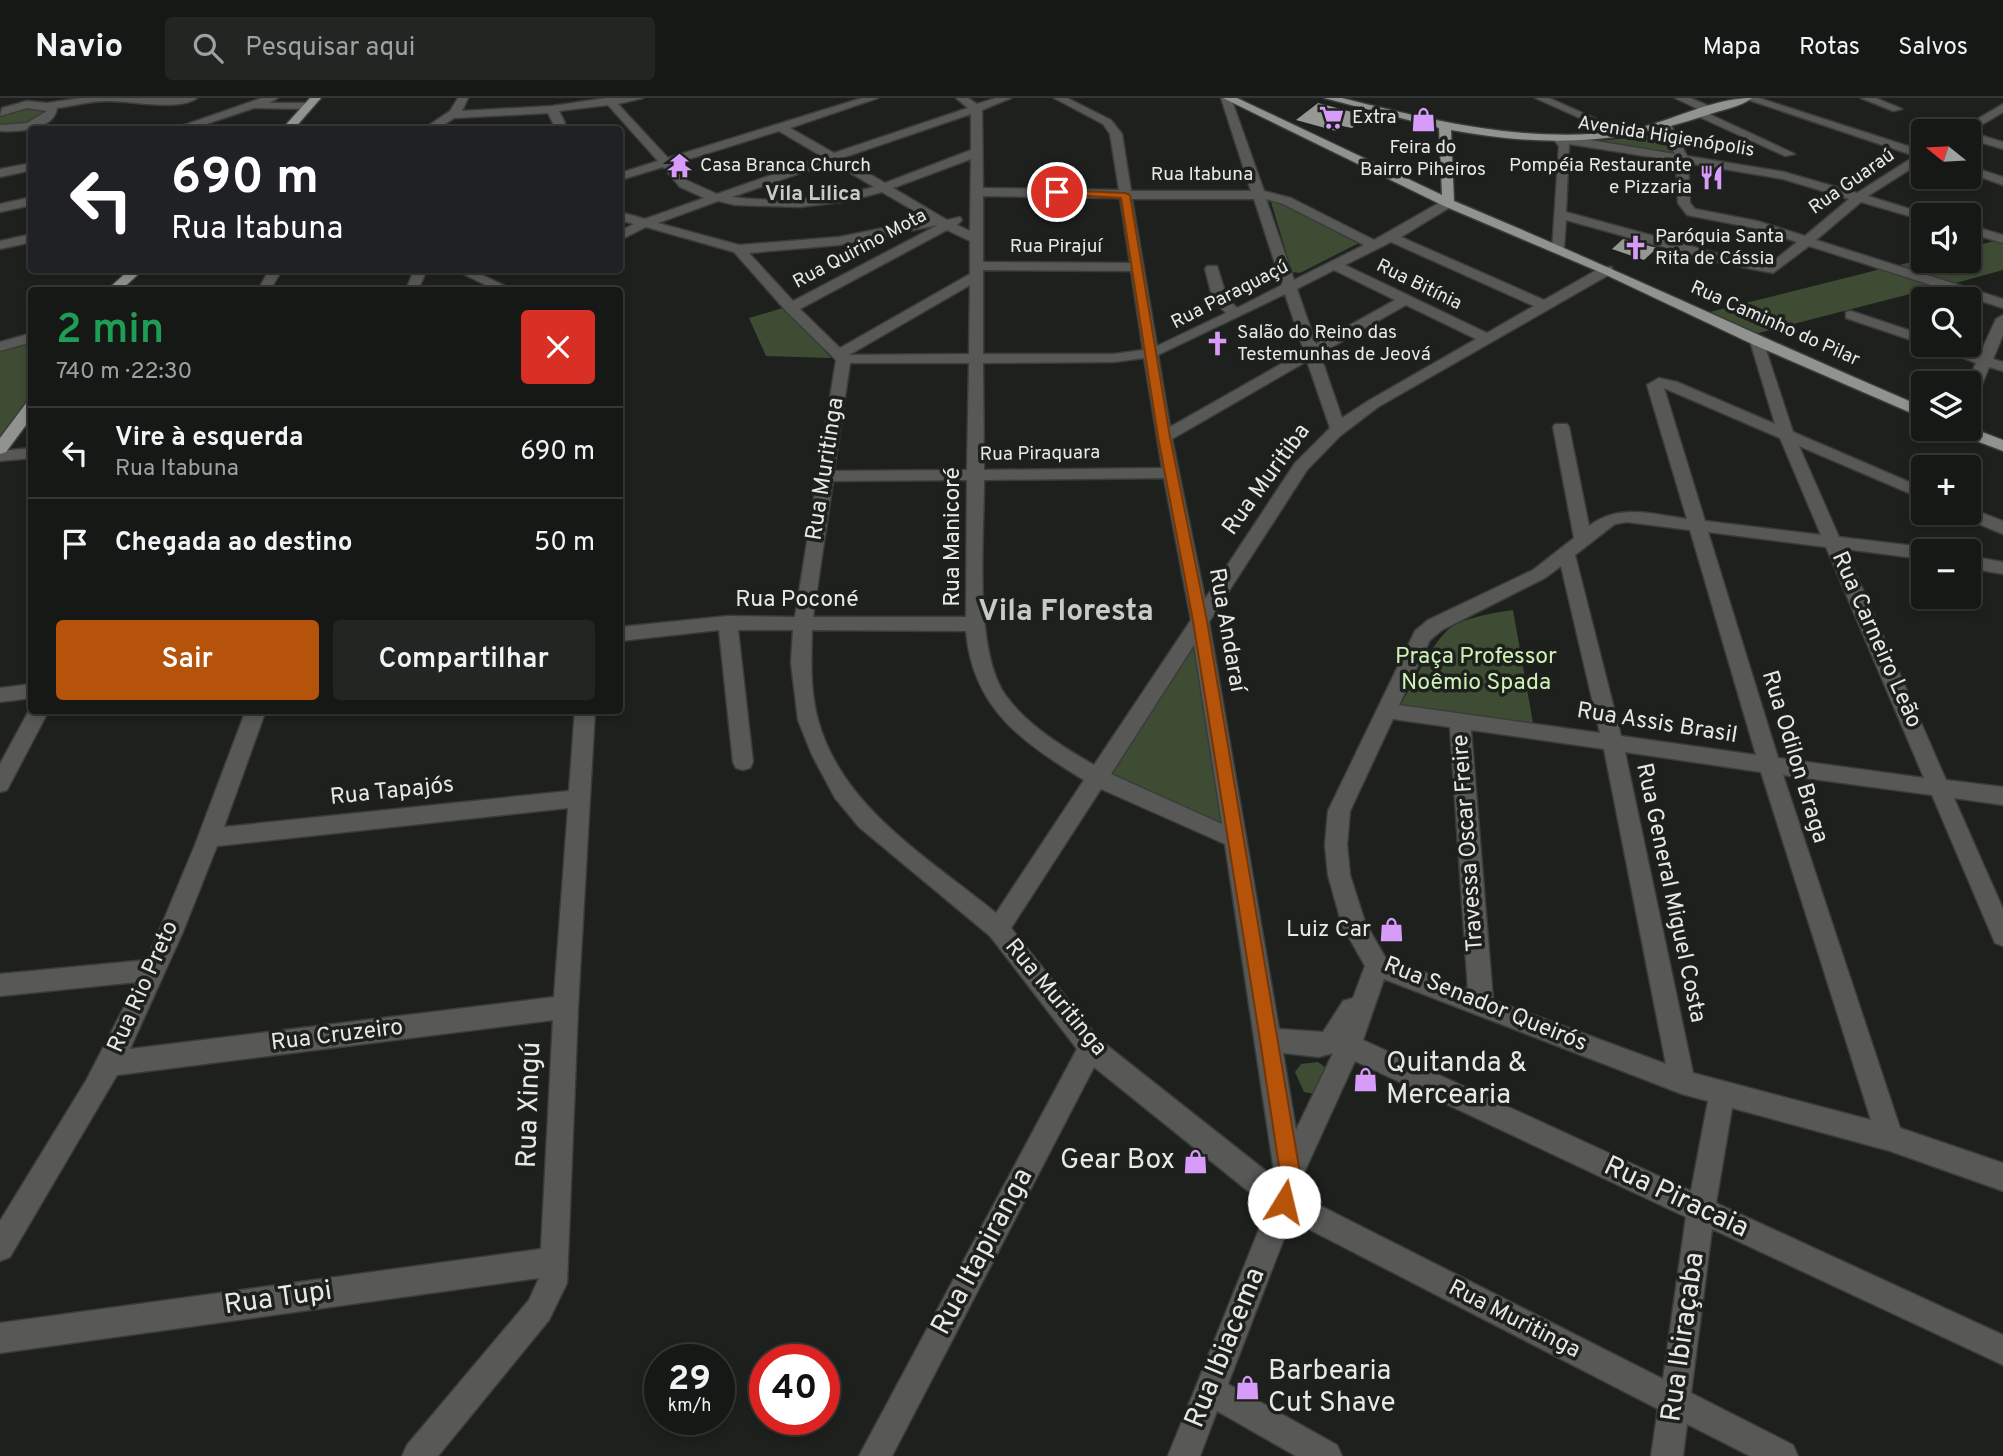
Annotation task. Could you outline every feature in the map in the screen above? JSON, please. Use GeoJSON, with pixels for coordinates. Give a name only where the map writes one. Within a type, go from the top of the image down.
{"type":"FeatureCollection","features":[{"type":"Feature","properties":{"kind":"main road","name":"Rua Caminho do Pilar"},"geometry":{"type":"LineString","coordinates":[[1227,98],[1448,203],[1607,270],[1757,341],[1911,408]]}},
{"type":"Feature","properties":{"kind":"main road","name":"Avenida Higienópolis"},"geometry":{"type":"LineString","coordinates":[[1329,98],[1446,125],[1562,139]]}},
{"type":"Feature","properties":{"kind":"main road"},"geometry":{"type":"LineString","coordinates":[[1562,139],[1624,134],[1665,125],[1747,98]]}},
{"type":"Feature","properties":{"kind":"main road"},"geometry":{"type":"LineString","coordinates":[[290,126],[312,102]]}},
{"type":"Feature","properties":{"kind":"main road"},"geometry":{"type":"LineString","coordinates":[[1446,125],[1448,203]]}},
{"type":"Feature","properties":{"kind":"main road"},"geometry":{"type":"LineString","coordinates":[[116,287],[133,273]]}},
{"type":"Feature","properties":{"kind":"main road"},"geometry":{"type":"LineString","coordinates":[[0,449],[28,410]]}},
{"type":"Feature","properties":{"kind":"main road"},"geometry":{"type":"LineString","coordinates":[[1981,438],[2003,446]]}},
{"type":"Feature","properties":{"kind":"street"},"geometry":{"type":"LineString","coordinates":[[2,110],[104,98]]}},
{"type":"Feature","properties":{"kind":"street"},"geometry":{"type":"LineString","coordinates":[[110,98],[155,102],[192,98]]}},
{"type":"Feature","properties":{"kind":"street"},"geometry":{"type":"LineString","coordinates":[[187,126],[273,98]]}},
{"type":"Feature","properties":{"kind":"street"},"geometry":{"type":"LineString","coordinates":[[433,126],[462,105],[463,98]]}},
{"type":"Feature","properties":{"kind":"street"},"geometry":{"type":"LineString","coordinates":[[451,115],[552,109],[638,98]]}},
{"type":"Feature","properties":{"kind":"street"},"geometry":{"type":"LineString","coordinates":[[623,176],[873,98]]}},
{"type":"Feature","properties":{"kind":"street"},"geometry":{"type":"LineString","coordinates":[[961,98],[977,109]]}},
{"type":"Feature","properties":{"kind":"street"},"geometry":{"type":"LineString","coordinates":[[623,234],[645,223],[1006,98]]}},
{"type":"Feature","properties":{"kind":"street","name":"Rua Andaraí"},"geometry":{"type":"LineString","coordinates":[[1059,98],[1107,122],[1116,134],[1164,437],[1200,621],[1270,1040],[1290,1173],[1284,1202]]}},
{"type":"Feature","properties":{"kind":"street"},"geometry":{"type":"LineString","coordinates":[[1227,98],[1337,427]]}},
{"type":"Feature","properties":{"kind":"street"},"geometry":{"type":"LineString","coordinates":[[1540,98],[1624,134]]}},
{"type":"Feature","properties":{"kind":"street"},"geometry":{"type":"LineString","coordinates":[[1680,98],[1790,154]]}},
{"type":"Feature","properties":{"kind":"street"},"geometry":{"type":"LineString","coordinates":[[1747,98],[1911,151]]}},
{"type":"Feature","properties":{"kind":"street"},"geometry":{"type":"LineString","coordinates":[[1866,98],[1898,109]]}},
{"type":"Feature","properties":{"kind":"street"},"geometry":{"type":"LineString","coordinates":[[611,100],[684,184],[716,198],[768,204],[849,197],[883,188],[975,153]]}},
{"type":"Feature","properties":{"kind":"street"},"geometry":{"type":"LineString","coordinates":[[249,107],[312,102]]}},
{"type":"Feature","properties":{"kind":"street"},"geometry":{"type":"LineString","coordinates":[[0,128],[22,127],[45,119],[53,112],[48,106]]}},
{"type":"Feature","properties":{"kind":"street"},"geometry":{"type":"LineString","coordinates":[[1981,120],[2003,107]]}},
{"type":"Feature","properties":{"kind":"street"},"geometry":{"type":"LineString","coordinates":[[552,109],[560,126]]}},
{"type":"Feature","properties":{"kind":"street","name":"Rua Manicoré"},"geometry":{"type":"LineString","coordinates":[[977,109],[975,624],[982,671],[999,700],[1044,746],[1099,778],[1237,839]]}},
{"type":"Feature","properties":{"kind":"street"},"geometry":{"type":"LineString","coordinates":[[1231,113],[1252,109]]}},
{"type":"Feature","properties":{"kind":"street"},"geometry":{"type":"LineString","coordinates":[[208,126],[217,117]]}},
{"type":"Feature","properties":{"kind":"street"},"geometry":{"type":"LineString","coordinates":[[1665,125],[1681,152],[1684,203],[1691,212],[1757,225],[2003,304]]}},
{"type":"Feature","properties":{"kind":"street"},"geometry":{"type":"LineString","coordinates":[[779,126],[943,223],[975,238]]}},
{"type":"Feature","properties":{"kind":"street"},"geometry":{"type":"LineString","coordinates":[[1557,248],[1565,146],[1562,139]]}},
{"type":"Feature","properties":{"kind":"street","name":"Avenida Higienópolis"},"geometry":{"type":"LineString","coordinates":[[1562,139],[1784,176],[1911,212]]}},
{"type":"Feature","properties":{"kind":"street"},"geometry":{"type":"LineString","coordinates":[[1981,139],[2003,146]]}},
{"type":"Feature","properties":{"kind":"street","name":"Rua Guaraú"},"geometry":{"type":"LineString","coordinates":[[1559,215],[1769,270],[1858,197],[1911,163]]}},
{"type":"Feature","properties":{"kind":"street"},"geometry":{"type":"LineString","coordinates":[[0,173],[28,167]]}},
{"type":"Feature","properties":{"kind":"street"},"geometry":{"type":"LineString","coordinates":[[1981,173],[2003,181]]}},
{"type":"Feature","properties":{"kind":"street","name":"Rua Itabuna"},"geometry":{"type":"LineString","coordinates":[[975,201],[1111,193],[1260,194],[1287,201],[1374,245]]}},
{"type":"Feature","properties":{"kind":"street"},"geometry":{"type":"LineString","coordinates":[[623,217],[738,249],[785,248],[863,239],[943,223],[975,201]]}},
{"type":"Feature","properties":{"kind":"street"},"geometry":{"type":"LineString","coordinates":[[0,208],[28,202]]}},
{"type":"Feature","properties":{"kind":"street","name":"Rua Paraguaçú"},"geometry":{"type":"LineString","coordinates":[[841,357],[1114,358],[1150,353],[1391,237],[1448,203]]}},
{"type":"Feature","properties":{"kind":"street","name":"Rua Quirino Mota"},"geometry":{"type":"LineString","coordinates":[[791,308],[943,223]]}},
{"type":"Feature","properties":{"kind":"street"},"geometry":{"type":"LineString","coordinates":[[1981,233],[2003,239]]}},
{"type":"Feature","properties":{"kind":"street"},"geometry":{"type":"LineString","coordinates":[[1391,237],[1545,306]]}},
{"type":"Feature","properties":{"kind":"street"},"geometry":{"type":"LineString","coordinates":[[0,244],[28,240]]}},
{"type":"Feature","properties":{"kind":"street"},"geometry":{"type":"LineString","coordinates":[[738,249],[791,308],[841,357],[976,271]]}},
{"type":"Feature","properties":{"kind":"street","name":"Rua Bitínia"},"geometry":{"type":"LineString","coordinates":[[1334,265],[1489,339]]}},
{"type":"Feature","properties":{"kind":"street","name":"Rua Pirajuí"},"geometry":{"type":"LineString","coordinates":[[976,271],[1136,267]]}},
{"type":"Feature","properties":{"kind":"street"},"geometry":{"type":"LineString","coordinates":[[1212,268],[1220,300],[1235,313]]}},
{"type":"Feature","properties":{"kind":"street","name":"Rua Muritiba"},"geometry":{"type":"LineString","coordinates":[[998,929],[1301,467],[1337,427],[1607,270]]}},
{"type":"Feature","properties":{"kind":"street"},"geometry":{"type":"LineString","coordinates":[[468,273],[499,287]]}},
{"type":"Feature","properties":{"kind":"street"},"geometry":{"type":"LineString","coordinates":[[1164,437],[1406,299]]}},
{"type":"Feature","properties":{"kind":"street"},"geometry":{"type":"LineString","coordinates":[[1851,315],[1911,336]]}},
{"type":"Feature","properties":{"kind":"street"},"geometry":{"type":"LineString","coordinates":[[1980,371],[2003,319]]}},
{"type":"Feature","properties":{"kind":"street"},"geometry":{"type":"LineString","coordinates":[[0,347],[28,338]]}},
{"type":"Feature","properties":{"kind":"street","name":"Rua Carneiro Leão"},"geometry":{"type":"LineString","coordinates":[[1757,341],[1786,434],[2003,936]]}},
{"type":"Feature","properties":{"kind":"street","name":"Rua Muritinga"},"geometry":{"type":"LineString","coordinates":[[841,357],[803,624],[801,663],[808,720],[822,755],[843,792],[867,821],[998,929],[1091,1048],[1284,1202],[1782,1456]]}},
{"type":"Feature","properties":{"kind":"street"},"geometry":{"type":"LineString","coordinates":[[1972,357],[2003,367]]}},
{"type":"Feature","properties":{"kind":"street","name":"Rua Odilon Braga"},"geometry":{"type":"LineString","coordinates":[[1786,434],[1672,385],[1655,385],[1770,766],[1890,1138]]}},
{"type":"Feature","properties":{"kind":"street","name":"Rua General Miguel Costa"},"geometry":{"type":"LineString","coordinates":[[1561,427],[1574,545],[1682,1082]]}},
{"type":"Feature","properties":{"kind":"street"},"geometry":{"type":"LineString","coordinates":[[1786,434],[1911,489]]}},
{"type":"Feature","properties":{"kind":"street"},"geometry":{"type":"LineString","coordinates":[[0,456],[28,453]]}},
{"type":"Feature","properties":{"kind":"street","name":"Rua Piraquara"},"geometry":{"type":"LineString","coordinates":[[825,476],[1171,473]]}},
{"type":"Feature","properties":{"kind":"street","name":"Rua Senador Queirós"},"geometry":{"type":"LineString","coordinates":[[1911,551],[1614,517],[1539,574],[1435,625],[1422,636],[1339,811],[1336,845],[1339,875],[1354,925],[1377,965],[1682,1082],[1890,1138],[2003,1177]]}},
{"type":"Feature","properties":{"kind":"street"},"geometry":{"type":"LineString","coordinates":[[1981,519],[2003,528]]}},
{"type":"Feature","properties":{"kind":"street"},"geometry":{"type":"LineString","coordinates":[[1997,567],[2003,587]]}},
{"type":"Feature","properties":{"kind":"street"},"geometry":{"type":"LineString","coordinates":[[728,623],[743,762]]}},
{"type":"Feature","properties":{"kind":"street","name":"Rua Poconé"},"geometry":{"type":"LineString","coordinates":[[623,634],[728,623],[975,624]]}},
{"type":"Feature","properties":{"kind":"street"},"geometry":{"type":"LineString","coordinates":[[0,695],[28,692]]}},
{"type":"Feature","properties":{"kind":"street","name":"Rua Assis Brasil"},"geometry":{"type":"LineString","coordinates":[[1387,711],[1612,740],[1770,766],[2003,796]]}},
{"type":"Feature","properties":{"kind":"street"},"geometry":{"type":"LineString","coordinates":[[0,784],[37,714]]}},
{"type":"Feature","properties":{"kind":"street","name":"Rua Rio Preto"},"geometry":{"type":"LineString","coordinates":[[0,1247],[109,1064],[154,970],[209,838],[255,714]]}},
{"type":"Feature","properties":{"kind":"street","name":"Rua Xingú"},"geometry":{"type":"LineString","coordinates":[[418,1456],[539,1310],[553,1283],[566,1007],[585,714]]}},
{"type":"Feature","properties":{"kind":"street","name":"Travessa Oscar Freire"},"geometry":{"type":"LineString","coordinates":[[1460,720],[1481,1007]]}},
{"type":"Feature","properties":{"kind":"street","name":"Rua Tapajós"},"geometry":{"type":"LineString","coordinates":[[209,838],[581,798]]}},
{"type":"Feature","properties":{"kind":"street"},"geometry":{"type":"LineString","coordinates":[[1290,1173],[1349,1046],[1377,965]]}},
{"type":"Feature","properties":{"kind":"street"},"geometry":{"type":"LineString","coordinates":[[0,985],[154,970]]}},
{"type":"Feature","properties":{"kind":"street"},"geometry":{"type":"LineString","coordinates":[[1270,1040],[1319,1045],[1331,1042],[1353,1007],[1363,1005]]}},
{"type":"Feature","properties":{"kind":"street","name":"Rua Cruzeiro"},"geometry":{"type":"LineString","coordinates":[[109,1064],[566,1007]]}},
{"type":"Feature","properties":{"kind":"street","name":"Rua Piracaia"},"geometry":{"type":"LineString","coordinates":[[1349,1046],[2003,1350]]}},
{"type":"Feature","properties":{"kind":"street","name":"Rua Itapiranga"},"geometry":{"type":"LineString","coordinates":[[875,1456],[1091,1048]]}},
{"type":"Feature","properties":{"kind":"street","name":"Rua Ibiraçaba"},"geometry":{"type":"LineString","coordinates":[[1667,1456],[1701,1210],[1722,1093]]}},
{"type":"Feature","properties":{"kind":"street","name":"Rua Ibiacema"},"geometry":{"type":"LineString","coordinates":[[1184,1456],[1284,1202]]}},
{"type":"Feature","properties":{"kind":"street","name":"Rua Tupi"},"geometry":{"type":"LineString","coordinates":[[0,1338],[556,1261]]}},
{"type":"Feature","properties":{"kind":"street"},"geometry":{"type":"LineString","coordinates":[[1209,1390],[1326,1456]]}},
{"type":"Feature","properties":{"kind":"green space"},"geometry":{"type":"Polygon","coordinates":[[[26,108],[47,112],[25,124],[0,125],[0,116],[26,108]]]}},
{"type":"Feature","properties":{"kind":"green space"},"geometry":{"type":"Polygon","coordinates":[[[1664,131],[1674,154],[1589,142],[1646,136],[1664,131]]]}},
{"type":"Feature","properties":{"kind":"green space"},"geometry":{"type":"Polygon","coordinates":[[[1271,202],[1282,202],[1359,243],[1300,273],[1292,272],[1271,202]]]}},
{"type":"Feature","properties":{"kind":"green space"},"geometry":{"type":"Polygon","coordinates":[[[1994,241],[2003,244],[2003,270],[1952,284],[1918,273],[1981,273],[1981,245],[1994,241]]]}},
{"type":"Feature","properties":{"kind":"green space"},"geometry":{"type":"Polygon","coordinates":[[[1911,262],[1911,271],[1896,266],[1911,262]]]}},
{"type":"Feature","properties":{"kind":"green space"},"geometry":{"type":"Polygon","coordinates":[[[1881,269],[1937,287],[1911,287],[1911,294],[1755,334],[1710,312],[1881,269]]]}},
{"type":"Feature","properties":{"kind":"green space"},"geometry":{"type":"Polygon","coordinates":[[[786,307],[831,358],[766,356],[749,318],[786,307]]]}},
{"type":"Feature","properties":{"kind":"green space"},"geometry":{"type":"Polygon","coordinates":[[[28,340],[28,398],[0,438],[0,350],[28,340]]]}},
{"type":"Feature","properties":{"kind":"green space","name":"Praça Professor Noêmio Spada"},"geometry":{"type":"Polygon","coordinates":[[[1513,610],[1533,723],[1400,706],[1429,654],[1450,628],[1471,618],[1513,610]]]}},
{"type":"Feature","properties":{"kind":"green space"},"geometry":{"type":"Polygon","coordinates":[[[1199,634],[1226,828],[1108,776],[1199,634]]]}},
{"type":"Feature","properties":{"kind":"green space"},"geometry":{"type":"Polygon","coordinates":[[[1318,1062],[1326,1068],[1316,1094],[1304,1092],[1295,1072],[1301,1064],[1318,1062]]]}},
{"type":"Feature","properties":{"kind":"building","name":"Extra"},"geometry":{"type":"Polygon","coordinates":[[[1318,103],[1367,116],[1352,128],[1342,126],[1336,131],[1296,120],[1318,103]]]}},
{"type":"Feature","properties":{"kind":"building","name":"Paróquia Santa Rita de Cássia"},"geometry":{"type":"Polygon","coordinates":[[[1623,239],[1657,248],[1644,260],[1612,249],[1623,239]]]}},
{"type":"Feature","properties":{"kind":"place","name":"Extra"},"geometry":{"type":"Point","coordinates":[1332,118]}},
{"type":"Feature","properties":{"kind":"place","name":"Feira do Bairro Piheiros"},"geometry":{"type":"Point","coordinates":[1423,120]}},
{"type":"Feature","properties":{"kind":"place","name":"Casa Branca Church"},"geometry":{"type":"Point","coordinates":[680,166]}},
{"type":"Feature","properties":{"kind":"place","name":"Pompéia Restaurante e Pizzaria"},"geometry":{"type":"Point","coordinates":[1712,177]}},
{"type":"Feature","properties":{"kind":"place","name":"Paróquia Santa Rita de Cássia"},"geometry":{"type":"Point","coordinates":[1635,248]}},
{"type":"Feature","properties":{"kind":"place","name":"Salão do Reino das Testemunhas de Jeová"},"geometry":{"type":"Point","coordinates":[1217,344]}},
{"type":"Feature","properties":{"kind":"place","name":"Luiz Car"},"geometry":{"type":"Point","coordinates":[1391,930]}},
{"type":"Feature","properties":{"kind":"place","name":"Quitanda & Mercearia"},"geometry":{"type":"Point","coordinates":[1366,1080]}},
{"type":"Feature","properties":{"kind":"place","name":"Gear Box"},"geometry":{"type":"Point","coordinates":[1195,1161]}},
{"type":"Feature","properties":{"kind":"place","name":"Barbearia Cut Shave"},"geometry":{"type":"Point","coordinates":[1248,1388]}},
{"type":"Feature","properties":{"kind":"district","name":"Vila Lilica"},"geometry":{"type":"Point","coordinates":[813,194]}},
{"type":"Feature","properties":{"kind":"district","name":"Vila Floresta"},"geometry":{"type":"Point","coordinates":[1066,612]}},
{"type":"Feature","properties":{"kind":"route"},"geometry":{"type":"LineString","coordinates":[[1057,192],[1125,195],[1164,437],[1200,621],[1270,1040],[1290,1173],[1284,1202]]}}]}
